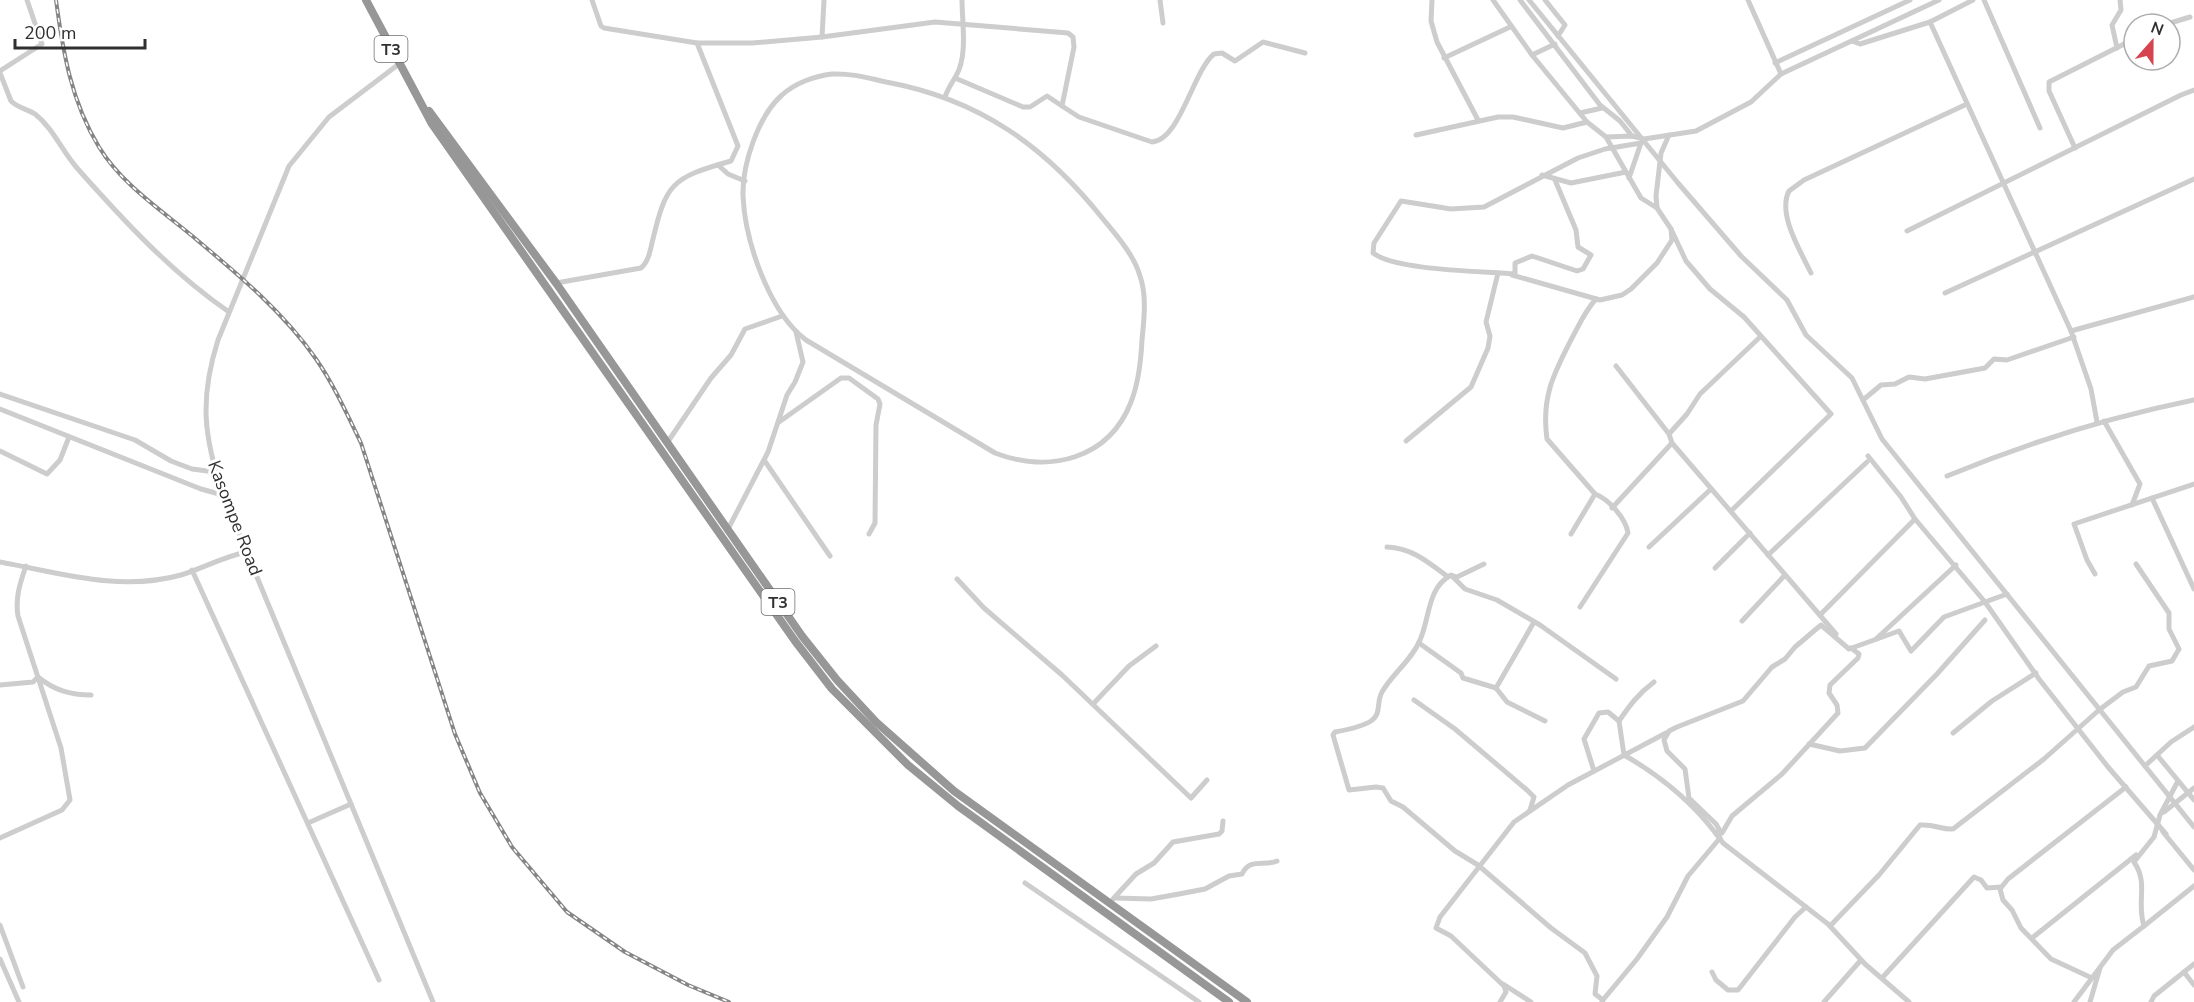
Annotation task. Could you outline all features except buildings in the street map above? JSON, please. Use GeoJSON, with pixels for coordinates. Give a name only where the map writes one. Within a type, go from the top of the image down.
{"type":"FeatureCollection","features":[{"type":"Feature","properties":{"kind":"highway","name":"T3"},"geometry":{"type":"LineString","coordinates":[[366,0],[433,126],[498,222],[795,641],[832,689],[880,740],[958,806],[1229,1002]]}},
{"type":"Feature","properties":{"kind":"highway","name":"T3"},"geometry":{"type":"LineString","coordinates":[[418,96],[556,283],[666,444],[802,636],[876,722],[954,791],[1247,1002]]}},
{"type":"Feature","properties":{"kind":"street"},"geometry":{"type":"LineString","coordinates":[[27,0],[42,44],[0,72],[11,101],[43,122],[68,158],[120,217],[197,290],[229,312]]}},
{"type":"Feature","properties":{"kind":"street"},"geometry":{"type":"LineString","coordinates":[[592,0],[601,26],[604,28],[697,43],[752,43],[822,37],[921,23],[962,22],[1072,35],[1074,47],[1062,106]]}},
{"type":"Feature","properties":{"kind":"street"},"geometry":{"type":"LineString","coordinates":[[822,37],[824,0]]}},
{"type":"Feature","properties":{"kind":"street"},"geometry":{"type":"LineString","coordinates":[[945,97],[955,78],[963,46],[962,0]]}},
{"type":"Feature","properties":{"kind":"street"},"geometry":{"type":"LineString","coordinates":[[1160,0],[1163,23]]}},
{"type":"Feature","properties":{"kind":"street"},"geometry":{"type":"LineString","coordinates":[[1432,0],[1432,27],[1444,58],[1478,120]]}},
{"type":"Feature","properties":{"kind":"street"},"geometry":{"type":"LineString","coordinates":[[1493,0],[1510,27],[1587,122],[1606,137],[1641,198],[1657,208],[1671,229],[1686,261],[1721,300],[1744,317],[1831,414],[1731,511]]}},
{"type":"Feature","properties":{"kind":"street"},"geometry":{"type":"LineString","coordinates":[[1520,0],[1602,108],[1620,121],[1632,136],[1642,141]]}},
{"type":"Feature","properties":{"kind":"street"},"geometry":{"type":"LineString","coordinates":[[1529,0],[1659,162],[1741,256],[1782,294],[1806,335],[1852,378],[1882,439],[2194,827]]}},
{"type":"Feature","properties":{"kind":"street"},"geometry":{"type":"LineString","coordinates":[[1532,55],[1554,42],[1565,26],[1545,0]]}},
{"type":"Feature","properties":{"kind":"street"},"geometry":{"type":"LineString","coordinates":[[1748,0],[1781,74]]}},
{"type":"Feature","properties":{"kind":"street"},"geometry":{"type":"LineString","coordinates":[[1775,63],[1910,0]]}},
{"type":"Feature","properties":{"kind":"street"},"geometry":{"type":"LineString","coordinates":[[1555,180],[1576,230],[1578,248],[1591,255],[1583,269],[1577,271],[1532,256],[1515,263],[1515,274],[1500,273],[1406,263],[1378,256],[1372,249],[1401,201],[1431,208],[1478,208],[1586,155],[1669,135],[1696,131],[1759,97],[1781,74],[1939,0]]}},
{"type":"Feature","properties":{"kind":"street"},"geometry":{"type":"LineString","coordinates":[[1852,41],[1860,44],[1929,22],[1973,0]]}},
{"type":"Feature","properties":{"kind":"street"},"geometry":{"type":"LineString","coordinates":[[1984,0],[2040,128]]}},
{"type":"Feature","properties":{"kind":"street"},"geometry":{"type":"LineString","coordinates":[[2117,48],[2112,25],[2121,10],[2120,0]]}},
{"type":"Feature","properties":{"kind":"street"},"geometry":{"type":"LineString","coordinates":[[2182,19],[2190,17]]}},
{"type":"Feature","properties":{"kind":"street"},"geometry":{"type":"LineString","coordinates":[[1929,22],[2006,183],[2071,330],[2101,421],[2140,484],[2132,505]]}},
{"type":"Feature","properties":{"kind":"street"},"geometry":{"type":"LineString","coordinates":[[1444,58],[1510,27]]}},
{"type":"Feature","properties":{"kind":"street"},"geometry":{"type":"LineString","coordinates":[[955,78],[1023,107],[1030,107],[1047,96],[1089,120],[1155,142],[1164,136],[1185,108],[1201,68],[1214,54],[1222,53],[1235,61],[1263,42],[1305,54]]}},
{"type":"Feature","properties":{"kind":"street"},"geometry":{"type":"LineString","coordinates":[[556,283],[641,268],[647,260],[660,208],[672,186],[688,175],[730,161],[738,146],[697,43]]}},
{"type":"Feature","properties":{"kind":"street"},"geometry":{"type":"LineString","coordinates":[[2075,148],[2049,92],[2049,82],[2122,45]]}},
{"type":"Feature","properties":{"kind":"street","name":"Kasompe Road"},"geometry":{"type":"LineString","coordinates":[[399,64],[329,117],[289,166],[229,312],[210,366],[206,387],[206,435],[223,495],[433,1002]]}},
{"type":"Feature","properties":{"kind":"street"},"geometry":{"type":"LineString","coordinates":[[825,75],[850,75],[901,84],[945,97],[994,120],[1044,155],[1097,212],[1134,263],[1143,291],[1143,330],[1132,401],[1124,417],[1106,440],[1091,451],[1055,463],[1017,461],[987,450],[796,332],[782,316],[767,286],[745,213],[745,181],[755,142],[768,113],[784,93],[806,81],[825,75]]}},
{"type":"Feature","properties":{"kind":"street"},"geometry":{"type":"LineString","coordinates":[[1907,231],[2194,90]]}},
{"type":"Feature","properties":{"kind":"street"},"geometry":{"type":"LineString","coordinates":[[1811,273],[1788,217],[1785,205],[1788,191],[1804,180],[1967,104]]}},
{"type":"Feature","properties":{"kind":"street"},"geometry":{"type":"LineString","coordinates":[[1580,113],[1602,108]]}},
{"type":"Feature","properties":{"kind":"street"},"geometry":{"type":"LineString","coordinates":[[1416,135],[1478,120],[1513,117],[1563,128],[1587,122]]}},
{"type":"Feature","properties":{"kind":"street"},"geometry":{"type":"LineString","coordinates":[[1657,208],[1659,162],[1663,144],[1669,135]]}},
{"type":"Feature","properties":{"kind":"street"},"geometry":{"type":"LineString","coordinates":[[1606,137],[1632,136]]}},
{"type":"Feature","properties":{"kind":"street"},"geometry":{"type":"LineString","coordinates":[[1627,175],[1642,141]]}},
{"type":"Feature","properties":{"kind":"street"},"geometry":{"type":"LineString","coordinates":[[718,165],[722,170],[745,181]]}},
{"type":"Feature","properties":{"kind":"street"},"geometry":{"type":"LineString","coordinates":[[1542,175],[1555,180],[1574,182],[1627,175]]}},
{"type":"Feature","properties":{"kind":"street"},"geometry":{"type":"LineString","coordinates":[[1945,293],[2194,179]]}},
{"type":"Feature","properties":{"kind":"street"},"geometry":{"type":"LineString","coordinates":[[1500,273],[1604,300],[1622,295],[1645,276],[1670,245],[1671,229]]}},
{"type":"Feature","properties":{"kind":"street"},"geometry":{"type":"LineString","coordinates":[[1406,441],[1471,387],[1488,348],[1490,339],[1486,322],[1500,273]]}},
{"type":"Feature","properties":{"kind":"street"},"geometry":{"type":"LineString","coordinates":[[2071,330],[2194,297]]}},
{"type":"Feature","properties":{"kind":"street"},"geometry":{"type":"LineString","coordinates":[[1580,607],[1628,533],[1626,523],[1601,496],[1594,494],[1581,475],[1551,446],[1546,432],[1549,389],[1555,368],[1583,314],[1596,299]]}},
{"type":"Feature","properties":{"kind":"street"},"geometry":{"type":"LineString","coordinates":[[666,444],[711,378],[731,355],[745,329],[782,316]]}},
{"type":"Feature","properties":{"kind":"street"},"geometry":{"type":"LineString","coordinates":[[727,531],[764,459],[787,395],[803,362],[796,332]]}},
{"type":"Feature","properties":{"kind":"street"},"geometry":{"type":"LineString","coordinates":[[1669,434],[1688,414],[1700,394],[1760,337]]}},
{"type":"Feature","properties":{"kind":"street"},"geometry":{"type":"LineString","coordinates":[[1863,400],[1885,384],[1899,383],[1909,377],[1925,379],[1985,368],[1994,359],[2007,360],[2074,337]]}},
{"type":"Feature","properties":{"kind":"street"},"geometry":{"type":"LineString","coordinates":[[1616,366],[1669,434],[1672,443],[1850,649]]}},
{"type":"Feature","properties":{"kind":"street"},"geometry":{"type":"LineString","coordinates":[[779,422],[841,378],[849,378],[878,399],[880,404],[875,434],[875,523],[869,534]]}},
{"type":"Feature","properties":{"kind":"street"},"geometry":{"type":"LineString","coordinates":[[0,394],[135,440],[171,461],[192,469],[215,472]]}},
{"type":"Feature","properties":{"kind":"street"},"geometry":{"type":"LineString","coordinates":[[1947,476],[2101,421],[2194,400]]}},
{"type":"Feature","properties":{"kind":"street"},"geometry":{"type":"LineString","coordinates":[[0,410],[201,489],[223,495]]}},
{"type":"Feature","properties":{"kind":"street"},"geometry":{"type":"LineString","coordinates":[[0,451],[48,474],[60,460],[69,437]]}},
{"type":"Feature","properties":{"kind":"street"},"geometry":{"type":"LineString","coordinates":[[1612,508],[1672,443]]}},
{"type":"Feature","properties":{"kind":"street"},"geometry":{"type":"LineString","coordinates":[[764,459],[830,556]]}},
{"type":"Feature","properties":{"kind":"street"},"geometry":{"type":"LineString","coordinates":[[1768,555],[1867,459],[1901,496],[1915,519],[1956,565],[2079,729],[2158,823],[2194,870]]}},
{"type":"Feature","properties":{"kind":"street"},"geometry":{"type":"LineString","coordinates":[[2095,574],[2087,560],[2074,524],[2194,484]]}},
{"type":"Feature","properties":{"kind":"street"},"geometry":{"type":"LineString","coordinates":[[1649,547],[1711,489]]}},
{"type":"Feature","properties":{"kind":"street"},"geometry":{"type":"LineString","coordinates":[[1571,534],[1594,494]]}},
{"type":"Feature","properties":{"kind":"street"},"geometry":{"type":"LineString","coordinates":[[2152,498],[2194,589]]}},
{"type":"Feature","properties":{"kind":"street"},"geometry":{"type":"LineString","coordinates":[[1820,615],[1915,519]]}},
{"type":"Feature","properties":{"kind":"street"},"geometry":{"type":"LineString","coordinates":[[1715,568],[1750,533]]}},
{"type":"Feature","properties":{"kind":"street"},"geometry":{"type":"LineString","coordinates":[[1387,547],[1401,547],[1417,553],[1465,589],[1497,600],[1534,622],[1616,679]]}},
{"type":"Feature","properties":{"kind":"street"},"geometry":{"type":"LineString","coordinates":[[0,561],[105,582],[165,578],[246,552]]}},
{"type":"Feature","properties":{"kind":"street"},"geometry":{"type":"LineString","coordinates":[[1484,564],[1457,577],[1449,576],[1437,586],[1419,644],[1380,694],[1378,712],[1374,718],[1370,722],[1335,732],[1333,735],[1338,755],[1349,790],[1383,788],[1390,801],[1403,807],[1455,851],[1479,866],[1551,928],[1585,953],[1597,976],[1595,994],[1602,1001],[1637,959],[1667,916],[1688,876],[1732,816],[1765,790],[1838,713],[1837,705],[1829,693],[1830,685],[1858,658],[1859,654],[1821,625],[1795,647],[1785,659],[1772,667],[1743,701],[1669,731],[1594,771],[1514,822],[1479,866],[1440,917],[1436,928],[1451,936],[1499,982],[1506,992],[1500,1002]]}},
{"type":"Feature","properties":{"kind":"street"},"geometry":{"type":"LineString","coordinates":[[1830,926],[1879,875],[1920,825],[1935,824],[1946,830],[1953,829],[2079,729],[2099,710],[2123,692],[2136,687],[2149,666],[2172,661],[2179,649],[2169,629],[2169,613],[2136,564]]}},
{"type":"Feature","properties":{"kind":"street"},"geometry":{"type":"LineString","coordinates":[[1874,640],[1956,565]]}},
{"type":"Feature","properties":{"kind":"street"},"geometry":{"type":"LineString","coordinates":[[0,838],[62,810],[70,800],[61,748],[16,604],[26,566]]}},
{"type":"Feature","properties":{"kind":"street"},"geometry":{"type":"LineString","coordinates":[[192,570],[380,980]]}},
{"type":"Feature","properties":{"kind":"street"},"geometry":{"type":"LineString","coordinates":[[1742,621],[1785,575]]}},
{"type":"Feature","properties":{"kind":"street"},"geometry":{"type":"LineString","coordinates":[[957,579],[998,622],[1093,705],[1191,798],[1207,780]]}},
{"type":"Feature","properties":{"kind":"street"},"geometry":{"type":"LineString","coordinates":[[1850,649],[1899,631],[1911,651],[1944,617],[2007,594]]}},
{"type":"Feature","properties":{"kind":"street"},"geometry":{"type":"LineString","coordinates":[[1809,744],[1840,751],[1865,748],[1937,674],[1985,620]]}},
{"type":"Feature","properties":{"kind":"street"},"geometry":{"type":"LineString","coordinates":[[1496,688],[1534,622]]}},
{"type":"Feature","properties":{"kind":"street"},"geometry":{"type":"LineString","coordinates":[[1419,644],[1461,673],[1463,678],[1496,688],[1507,702],[1545,721]]}},
{"type":"Feature","properties":{"kind":"street"},"geometry":{"type":"LineString","coordinates":[[1093,705],[1129,666],[1156,646]]}},
{"type":"Feature","properties":{"kind":"street"},"geometry":{"type":"LineString","coordinates":[[1953,733],[1992,701],[2036,673]]}},
{"type":"Feature","properties":{"kind":"street"},"geometry":{"type":"LineString","coordinates":[[0,684],[33,682],[38,677]]}},
{"type":"Feature","properties":{"kind":"street"},"geometry":{"type":"LineString","coordinates":[[38,677],[57,689],[74,695],[91,695]]}},
{"type":"Feature","properties":{"kind":"street"},"geometry":{"type":"LineString","coordinates":[[1619,721],[1630,710],[1632,699],[1653,682]]}},
{"type":"Feature","properties":{"kind":"street"},"geometry":{"type":"LineString","coordinates":[[1414,700],[1455,729],[1527,790],[1534,797],[1530,810]]}},
{"type":"Feature","properties":{"kind":"street"},"geometry":{"type":"LineString","coordinates":[[1594,771],[1584,739],[1599,713],[1608,712],[1619,721],[1624,755]]}},
{"type":"Feature","properties":{"kind":"street"},"geometry":{"type":"LineString","coordinates":[[2145,766],[2194,728]]}},
{"type":"Feature","properties":{"kind":"street"},"geometry":{"type":"LineString","coordinates":[[1669,731],[1664,740],[1667,751],[1685,769],[1686,792],[1695,805],[1716,824],[1719,829],[1718,837]]}},
{"type":"Feature","properties":{"kind":"street"},"geometry":{"type":"LineString","coordinates":[[1624,755],[1644,766],[1685,801],[1718,837],[1830,926],[1861,960],[1909,1002]]}},
{"type":"Feature","properties":{"kind":"street"},"geometry":{"type":"LineString","coordinates":[[2157,755],[2194,800]]}},
{"type":"Feature","properties":{"kind":"street"},"geometry":{"type":"LineString","coordinates":[[2144,926],[2139,909],[2143,882],[2134,862],[2156,831],[2160,815],[2178,781]]}},
{"type":"Feature","properties":{"kind":"street"},"geometry":{"type":"LineString","coordinates":[[1882,978],[1974,877],[1981,880],[1986,888],[2002,886],[2126,787]]}},
{"type":"Feature","properties":{"kind":"street"},"geometry":{"type":"LineString","coordinates":[[2160,815],[2194,788]]}},
{"type":"Feature","properties":{"kind":"street"},"geometry":{"type":"LineString","coordinates":[[308,823],[351,804]]}},
{"type":"Feature","properties":{"kind":"street"},"geometry":{"type":"LineString","coordinates":[[1107,903],[1115,898],[1136,874],[1154,863],[1173,842],[1219,834],[1222,831],[1223,821]]}},
{"type":"Feature","properties":{"kind":"street"},"geometry":{"type":"LineString","coordinates":[[2156,831],[2166,834]]}},
{"type":"Feature","properties":{"kind":"street"},"geometry":{"type":"LineString","coordinates":[[2032,938],[2143,850]]}},
{"type":"Feature","properties":{"kind":"street"},"geometry":{"type":"LineString","coordinates":[[1115,898],[1151,899],[1205,889],[1229,876],[1242,874],[1245,868],[1259,861],[1269,863],[1277,861]]}},
{"type":"Feature","properties":{"kind":"street"},"geometry":{"type":"LineString","coordinates":[[1025,883],[1199,1002]]}},
{"type":"Feature","properties":{"kind":"street"},"geometry":{"type":"LineString","coordinates":[[2002,886],[2000,895],[2012,910],[2020,927],[2051,959],[2092,978]]}},
{"type":"Feature","properties":{"kind":"street"},"geometry":{"type":"LineString","coordinates":[[2074,1002],[2113,950],[2194,886]]}},
{"type":"Feature","properties":{"kind":"street"},"geometry":{"type":"LineString","coordinates":[[1712,972],[1716,980],[1728,990],[1738,990],[1795,917],[1806,907]]}},
{"type":"Feature","properties":{"kind":"street"},"geometry":{"type":"LineString","coordinates":[[0,925],[22,987]]}},
{"type":"Feature","properties":{"kind":"street"},"geometry":{"type":"LineString","coordinates":[[0,959],[19,1002]]}},
{"type":"Feature","properties":{"kind":"street"},"geometry":{"type":"LineString","coordinates":[[1824,1002],[1861,960]]}},
{"type":"Feature","properties":{"kind":"street"},"geometry":{"type":"LineString","coordinates":[[2151,1002],[2154,996],[2194,964]]}},
{"type":"Feature","properties":{"kind":"street"},"geometry":{"type":"LineString","coordinates":[[2090,1002],[2101,966]]}},
{"type":"Feature","properties":{"kind":"street"},"geometry":{"type":"LineString","coordinates":[[2184,972],[2194,985]]}},
{"type":"Feature","properties":{"kind":"street"},"geometry":{"type":"LineString","coordinates":[[1499,982],[1531,1002]]}},
{"type":"Feature","properties":{"kind":"railway"},"geometry":{"type":"LineString","coordinates":[[56,0],[65,57],[75,94],[89,130],[108,161],[131,186],[229,267],[276,311],[303,342],[323,369],[334,389],[361,443],[455,734],[480,793],[512,847],[567,912],[625,952],[688,985],[729,1002]]}}]}
